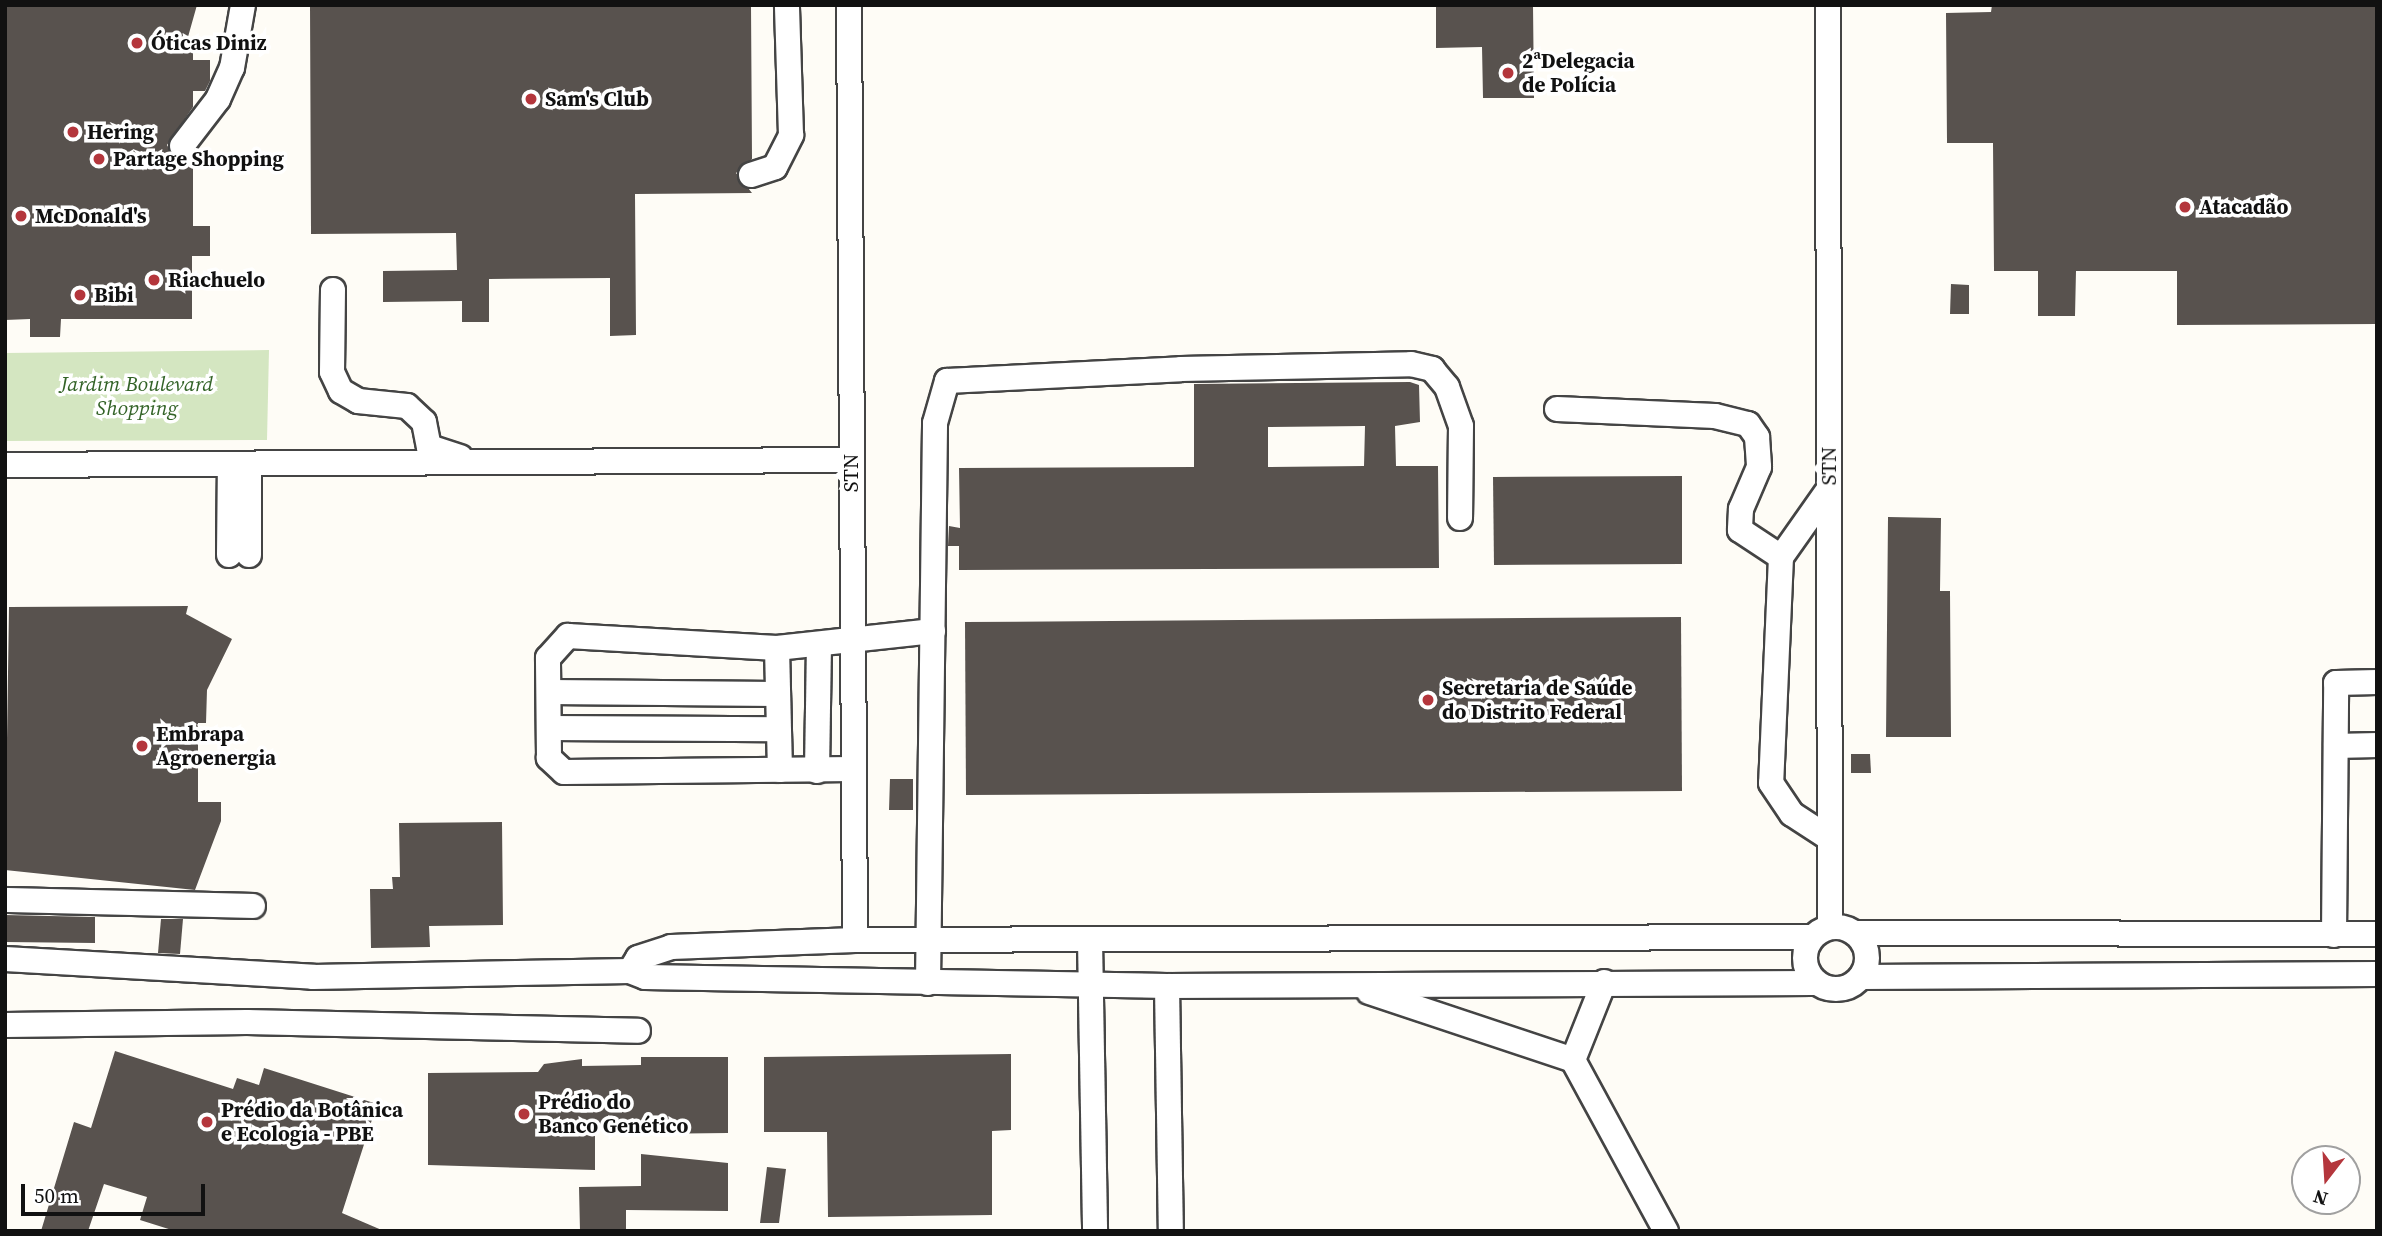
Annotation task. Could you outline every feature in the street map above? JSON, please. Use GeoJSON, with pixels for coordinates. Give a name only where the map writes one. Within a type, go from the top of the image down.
{"type":"FeatureCollection","features":[{"type":"Feature","properties":{"kind":"street"},"geometry":{"type":"LineString","coordinates":[[182,146],[218,99],[232,68],[243,5]]}},
{"type":"Feature","properties":{"kind":"street"},"geometry":{"type":"LineString","coordinates":[[751,175],[775,167],[791,135],[787,5]]}},
{"type":"Feature","properties":{"kind":"street","name":"STN"},"geometry":{"type":"LineString","coordinates":[[849,5],[855,940]]}},
{"type":"Feature","properties":{"kind":"street","name":"STN"},"geometry":{"type":"LineString","coordinates":[[1821,932],[1829,838],[1828,5]]}},
{"type":"Feature","properties":{"kind":"street"},"geometry":{"type":"LineString","coordinates":[[333,290],[332,372],[341,391],[358,401],[407,406],[424,422],[429,447]]}},
{"type":"Feature","properties":{"kind":"street"},"geometry":{"type":"LineString","coordinates":[[928,983],[935,423],[943,388],[956,378],[1181,369],[1411,364],[1432,369],[1447,387],[1461,426],[1460,518]]}},
{"type":"Feature","properties":{"kind":"street"},"geometry":{"type":"LineString","coordinates":[[1557,409],[1715,416],[1748,424],[1757,437],[1759,467],[1741,509],[1740,530],[1781,556]]}},
{"type":"Feature","properties":{"kind":"street"},"geometry":{"type":"LineString","coordinates":[[381,464],[429,447],[473,464]]}},
{"type":"Feature","properties":{"kind":"street"},"geometry":{"type":"LineString","coordinates":[[5,466],[851,460]]}},
{"type":"Feature","properties":{"kind":"street"},"geometry":{"type":"LineString","coordinates":[[239,555],[240,465]]}},
{"type":"Feature","properties":{"kind":"street"},"geometry":{"type":"LineString","coordinates":[[1829,489],[1781,556],[1771,783],[1792,814],[1829,838]]}},
{"type":"Feature","properties":{"kind":"street"},"geometry":{"type":"LineString","coordinates":[[853,769],[564,772],[549,758],[548,658],[568,636],[777,648],[933,631]]}},
{"type":"Feature","properties":{"kind":"street"},"geometry":{"type":"LineString","coordinates":[[817,771],[819,645]]}},
{"type":"Feature","properties":{"kind":"street"},"geometry":{"type":"LineString","coordinates":[[777,648],[780,770]]}},
{"type":"Feature","properties":{"kind":"street"},"geometry":{"type":"LineString","coordinates":[[2334,935],[2336,683],[2377,682]]}},
{"type":"Feature","properties":{"kind":"street"},"geometry":{"type":"LineString","coordinates":[[549,692],[777,694]]}},
{"type":"Feature","properties":{"kind":"street"},"geometry":{"type":"LineString","coordinates":[[549,728],[778,729]]}},
{"type":"Feature","properties":{"kind":"street"},"geometry":{"type":"LineString","coordinates":[[2336,746],[2377,745]]}},
{"type":"Feature","properties":{"kind":"street"},"geometry":{"type":"LineString","coordinates":[[6,900],[253,906]]}},
{"type":"Feature","properties":{"kind":"street"},"geometry":{"type":"LineString","coordinates":[[630,971],[638,958],[671,947],[855,940],[1821,932],[2377,934]]}},
{"type":"Feature","properties":{"kind":"street"},"geometry":{"type":"LineString","coordinates":[[1814,983],[1805,964],[1821,932]]}},
{"type":"Feature","properties":{"kind":"street"},"geometry":{"type":"LineString","coordinates":[[1855,933],[1867,959],[1861,977]]}},
{"type":"Feature","properties":{"kind":"street"},"geometry":{"type":"LineString","coordinates":[[1090,940],[1095,1231]]}},
{"type":"Feature","properties":{"kind":"street"},"geometry":{"type":"LineString","coordinates":[[5,959],[313,977],[630,971],[645,978],[1167,986],[1604,982],[1814,983],[1843,989],[1861,977],[2377,974]]}},
{"type":"Feature","properties":{"kind":"street"},"geometry":{"type":"LineString","coordinates":[[1573,1060],[1604,982]]}},
{"type":"Feature","properties":{"kind":"street"},"geometry":{"type":"LineString","coordinates":[[1351,985],[1573,1060],[1666,1231]]}},
{"type":"Feature","properties":{"kind":"street"},"geometry":{"type":"LineString","coordinates":[[1167,986],[1171,1231]]}},
{"type":"Feature","properties":{"kind":"street"},"geometry":{"type":"LineString","coordinates":[[5,1025],[247,1022],[639,1031]]}},
{"type":"Feature","properties":{"kind":"green space","name":"Jardim Boulevard Shopping"},"geometry":{"type":"Polygon","coordinates":[[[269,350],[267,440],[5,441],[5,353],[269,350]]]}},
{"type":"Feature","properties":{"kind":"building","name":"Partage Shopping"},"geometry":{"type":"Polygon","coordinates":[[[5,5],[197,5],[186,44],[193,44],[193,60],[210,60],[210,81],[205,91],[193,91],[193,107],[167,145],[174,158],[193,156],[193,226],[210,226],[210,256],[192,256],[192,319],[61,319],[60,337],[30,337],[30,319],[5,320],[5,5]]]}},
{"type":"Feature","properties":{"kind":"building","name":"Sam's Club"},"geometry":{"type":"Polygon","coordinates":[[[310,5],[751,5],[752,159],[736,173],[752,193],[635,194],[636,335],[610,336],[610,278],[489,279],[489,322],[462,322],[462,301],[383,302],[383,271],[457,270],[456,233],[311,234],[310,5]]]}},
{"type":"Feature","properties":{"kind":"building","name":"2ªDelegacia de Polícia"},"geometry":{"type":"Polygon","coordinates":[[[1436,5],[1533,5],[1534,98],[1483,98],[1482,47],[1436,48],[1436,5]]]}},
{"type":"Feature","properties":{"kind":"building","name":"Atacadão"},"geometry":{"type":"Polygon","coordinates":[[[1992,5],[2377,5],[2377,324],[2177,325],[2177,271],[2076,271],[2075,316],[2038,316],[2038,271],[1994,271],[1993,143],[1947,143],[1946,13],[1991,12],[1992,5]]]}},
{"type":"Feature","properties":{"kind":"building"},"geometry":{"type":"Polygon","coordinates":[[[1951,284],[1969,285],[1969,314],[1950,314],[1951,284]]]}},
{"type":"Feature","properties":{"kind":"building"},"geometry":{"type":"Polygon","coordinates":[[[1410,382],[1419,385],[1420,422],[1395,426],[1396,466],[1438,466],[1439,568],[959,570],[959,546],[948,546],[949,526],[960,528],[959,468],[1194,467],[1194,384],[1410,382]],[[1365,426],[1268,427],[1268,467],[1364,466],[1365,426]]]}},
{"type":"Feature","properties":{"kind":"building"},"geometry":{"type":"Polygon","coordinates":[[[1682,476],[1682,564],[1494,565],[1493,477],[1682,476]]]}},
{"type":"Feature","properties":{"kind":"building"},"geometry":{"type":"Polygon","coordinates":[[[1888,517],[1941,518],[1940,591],[1950,591],[1951,737],[1886,737],[1888,517]]]}},
{"type":"Feature","properties":{"kind":"building"},"geometry":{"type":"Polygon","coordinates":[[[188,606],[186,614],[232,639],[207,690],[206,723],[198,723],[198,802],[221,802],[221,821],[195,890],[5,870],[9,607],[188,606]]]}},
{"type":"Feature","properties":{"kind":"building","name":"Secretaria de Saúde do Distrito Federal"},"geometry":{"type":"Polygon","coordinates":[[[1681,617],[1682,791],[966,795],[965,622],[1681,617]]]}},
{"type":"Feature","properties":{"kind":"building"},"geometry":{"type":"Polygon","coordinates":[[[1851,754],[1870,754],[1871,773],[1851,773],[1851,754]]]}},
{"type":"Feature","properties":{"kind":"building"},"geometry":{"type":"Polygon","coordinates":[[[890,779],[913,779],[913,810],[889,810],[890,779]]]}},
{"type":"Feature","properties":{"kind":"building"},"geometry":{"type":"Polygon","coordinates":[[[502,822],[503,925],[429,926],[430,947],[371,948],[370,889],[393,889],[392,877],[400,877],[399,823],[502,822]]]}},
{"type":"Feature","properties":{"kind":"building"},"geometry":{"type":"Polygon","coordinates":[[[5,915],[95,917],[95,943],[5,942],[5,915]]]}},
{"type":"Feature","properties":{"kind":"building"},"geometry":{"type":"Polygon","coordinates":[[[161,919],[183,919],[180,954],[158,953],[161,919]]]}},
{"type":"Feature","properties":{"kind":"building"},"geometry":{"type":"Polygon","coordinates":[[[115,1051],[233,1089],[237,1078],[259,1085],[264,1068],[377,1104],[342,1213],[384,1231],[175,1231],[140,1220],[147,1197],[104,1184],[88,1231],[41,1231],[74,1122],[91,1128],[115,1051]]]}},
{"type":"Feature","properties":{"kind":"building"},"geometry":{"type":"Polygon","coordinates":[[[1011,1054],[1011,1130],[992,1131],[992,1215],[828,1217],[827,1132],[764,1132],[764,1057],[1011,1054]]]}},
{"type":"Feature","properties":{"kind":"building","name":"Prédio do Banco Genético"},"geometry":{"type":"Polygon","coordinates":[[[641,1057],[728,1057],[728,1133],[641,1134],[641,1126],[595,1126],[595,1170],[428,1165],[428,1073],[538,1072],[544,1064],[582,1059],[582,1066],[641,1065],[641,1057]]]}},
{"type":"Feature","properties":{"kind":"building"},"geometry":{"type":"Polygon","coordinates":[[[641,1154],[728,1163],[728,1211],[626,1210],[626,1231],[580,1231],[579,1187],[641,1186],[641,1154]]]}},
{"type":"Feature","properties":{"kind":"building"},"geometry":{"type":"Polygon","coordinates":[[[767,1167],[786,1169],[779,1223],[760,1223],[767,1167]]]}},
{"type":"Feature","properties":{"kind":"place","name":"Óticas Diniz"},"geometry":{"type":"Point","coordinates":[137,43]}},
{"type":"Feature","properties":{"kind":"place","name":"2ªDelegacia de Polícia"},"geometry":{"type":"Point","coordinates":[1508,73]}},
{"type":"Feature","properties":{"kind":"place","name":"Sam's Club"},"geometry":{"type":"Point","coordinates":[531,99]}},
{"type":"Feature","properties":{"kind":"place","name":"Hering"},"geometry":{"type":"Point","coordinates":[73,132]}},
{"type":"Feature","properties":{"kind":"place","name":"Partage Shopping"},"geometry":{"type":"Point","coordinates":[99,159]}},
{"type":"Feature","properties":{"kind":"place","name":"Atacadão"},"geometry":{"type":"Point","coordinates":[2185,207]}},
{"type":"Feature","properties":{"kind":"place","name":"McDonald's"},"geometry":{"type":"Point","coordinates":[21,216]}},
{"type":"Feature","properties":{"kind":"place","name":"Riachuelo"},"geometry":{"type":"Point","coordinates":[154,280]}},
{"type":"Feature","properties":{"kind":"place","name":"Bibi"},"geometry":{"type":"Point","coordinates":[80,295]}},
{"type":"Feature","properties":{"kind":"place","name":"Secretaria de Saúde do Distrito Federal"},"geometry":{"type":"Point","coordinates":[1428,700]}},
{"type":"Feature","properties":{"kind":"place","name":"Embrapa Agroenergia"},"geometry":{"type":"Point","coordinates":[142,746]}},
{"type":"Feature","properties":{"kind":"place","name":"Prédio do Banco Genético"},"geometry":{"type":"Point","coordinates":[524,1114]}},
{"type":"Feature","properties":{"kind":"place","name":"Prédio da Botânica e Ecologia - PBE"},"geometry":{"type":"Point","coordinates":[207,1122]}}]}
